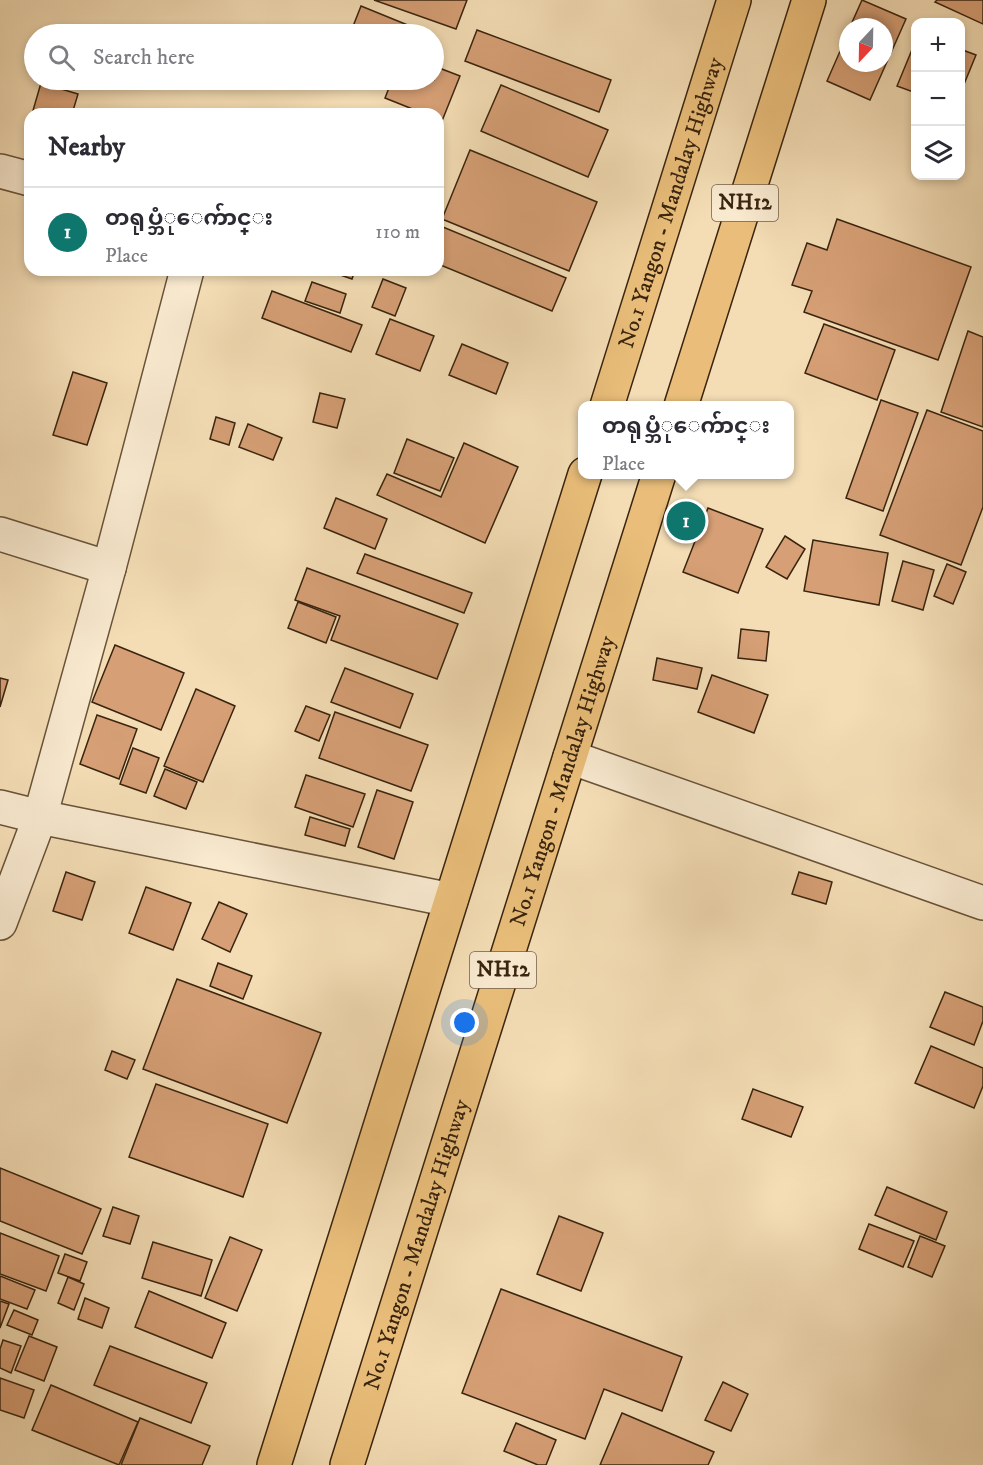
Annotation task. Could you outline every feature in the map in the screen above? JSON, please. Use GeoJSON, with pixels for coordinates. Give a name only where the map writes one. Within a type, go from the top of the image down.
{"type":"FeatureCollection","features":[{"type":"Feature","properties":{"kind":"highway","name":"No.1 Yangon - Mandalay Highway"},"geometry":{"type":"LineString","coordinates":[[608,401],[734,0]]}},
{"type":"Feature","properties":{"kind":"highway","name":"NH12"},"geometry":{"type":"LineString","coordinates":[[682,401],[809,0]]}},
{"type":"Feature","properties":{"kind":"highway","name":"NH12"},"geometry":{"type":"LineString","coordinates":[[274,1465],[583,479]]}},
{"type":"Feature","properties":{"kind":"highway","name":"No.1 Yangon - Mandalay Highway"},"geometry":{"type":"LineString","coordinates":[[347,1465],[657,479]]}},
{"type":"Feature","properties":{"kind":"street"},"geometry":{"type":"LineString","coordinates":[[0,171],[24,177]]}},
{"type":"Feature","properties":{"kind":"street"},"geometry":{"type":"LineString","coordinates":[[0,923],[40,817],[109,568],[185,276]]}},
{"type":"Feature","properties":{"kind":"street"},"geometry":{"type":"LineString","coordinates":[[0,534],[109,568]]}},
{"type":"Feature","properties":{"kind":"street"},"geometry":{"type":"LineString","coordinates":[[570,756],[983,903]]}},
{"type":"Feature","properties":{"kind":"street"},"geometry":{"type":"LineString","coordinates":[[0,807],[451,900]]}},
{"type":"Feature","properties":{"kind":"building"},"geometry":{"type":"Polygon","coordinates":[[[374,0],[467,0],[456,29],[374,0]]]}},
{"type":"Feature","properties":{"kind":"building"},"geometry":{"type":"Polygon","coordinates":[[[862,0],[906,19],[893,48],[893,18],[854,18],[862,0]]]}},
{"type":"Feature","properties":{"kind":"building"},"geometry":{"type":"Polygon","coordinates":[[[937,0],[983,0],[983,24],[935,2],[937,0]]]}},
{"type":"Feature","properties":{"kind":"building"},"geometry":{"type":"Polygon","coordinates":[[[361,6],[405,24],[354,24],[361,6]]]}},
{"type":"Feature","properties":{"kind":"building"},"geometry":{"type":"Polygon","coordinates":[[[477,30],[611,80],[599,112],[465,61],[477,30]]]}},
{"type":"Feature","properties":{"kind":"building"},"geometry":{"type":"Polygon","coordinates":[[[965,51],[976,55],[965,82],[965,51]]]}},
{"type":"Feature","properties":{"kind":"building"},"geometry":{"type":"Polygon","coordinates":[[[911,52],[911,91],[897,86],[911,52]]]}},
{"type":"Feature","properties":{"kind":"building"},"geometry":{"type":"Polygon","coordinates":[[[839,54],[839,72],[882,72],[870,100],[827,81],[839,54]]]}},
{"type":"Feature","properties":{"kind":"building"},"geometry":{"type":"Polygon","coordinates":[[[444,70],[460,76],[444,116],[444,108],[410,108],[385,98],[388,90],[444,90],[444,70]]]}},
{"type":"Feature","properties":{"kind":"building"},"geometry":{"type":"Polygon","coordinates":[[[501,85],[608,130],[588,177],[481,131],[501,85]]]}},
{"type":"Feature","properties":{"kind":"building"},"geometry":{"type":"Polygon","coordinates":[[[39,90],[65,90],[78,94],[74,108],[34,108],[39,90]]]}},
{"type":"Feature","properties":{"kind":"building"},"geometry":{"type":"Polygon","coordinates":[[[470,150],[597,202],[569,271],[444,220],[444,214],[470,150]]]}},
{"type":"Feature","properties":{"kind":"building"},"geometry":{"type":"Polygon","coordinates":[[[837,219],[971,267],[938,360],[804,312],[812,291],[792,285],[807,243],[827,250],[837,219]]]}},
{"type":"Feature","properties":{"kind":"building"},"geometry":{"type":"Polygon","coordinates":[[[444,227],[566,278],[552,311],[444,266],[444,227]]]}},
{"type":"Feature","properties":{"kind":"building"},"geometry":{"type":"Polygon","coordinates":[[[383,279],[406,288],[395,316],[372,307],[383,279]]]}},
{"type":"Feature","properties":{"kind":"building"},"geometry":{"type":"Polygon","coordinates":[[[312,282],[346,294],[340,313],[305,301],[312,282]]]}},
{"type":"Feature","properties":{"kind":"building"},"geometry":{"type":"Polygon","coordinates":[[[272,291],[362,325],[351,352],[262,318],[272,291]]]}},
{"type":"Feature","properties":{"kind":"building"},"geometry":{"type":"Polygon","coordinates":[[[390,319],[434,336],[420,371],[376,354],[390,319]]]}},
{"type":"Feature","properties":{"kind":"building"},"geometry":{"type":"Polygon","coordinates":[[[824,324],[895,350],[877,400],[805,373],[824,324]]]}},
{"type":"Feature","properties":{"kind":"building"},"geometry":{"type":"Polygon","coordinates":[[[968,331],[983,337],[983,427],[941,412],[968,331]]]}},
{"type":"Feature","properties":{"kind":"building"},"geometry":{"type":"Polygon","coordinates":[[[462,344],[508,363],[496,394],[449,375],[462,344]]]}},
{"type":"Feature","properties":{"kind":"building"},"geometry":{"type":"Polygon","coordinates":[[[73,372],[107,383],[87,445],[53,435],[73,372]]]}},
{"type":"Feature","properties":{"kind":"building"},"geometry":{"type":"Polygon","coordinates":[[[320,393],[345,399],[337,428],[313,422],[320,393]]]}},
{"type":"Feature","properties":{"kind":"building"},"geometry":{"type":"Polygon","coordinates":[[[881,400],[918,413],[883,511],[846,498],[881,400]]]}},
{"type":"Feature","properties":{"kind":"building"},"geometry":{"type":"Polygon","coordinates":[[[927,410],[983,431],[983,507],[961,565],[880,535],[927,410]]]}},
{"type":"Feature","properties":{"kind":"building"},"geometry":{"type":"Polygon","coordinates":[[[216,417],[235,423],[229,445],[210,439],[216,417]]]}},
{"type":"Feature","properties":{"kind":"building"},"geometry":{"type":"Polygon","coordinates":[[[248,424],[282,438],[273,460],[239,447],[248,424]]]}},
{"type":"Feature","properties":{"kind":"building"},"geometry":{"type":"Polygon","coordinates":[[[407,439],[454,458],[440,491],[394,473],[407,439]]]}},
{"type":"Feature","properties":{"kind":"building"},"geometry":{"type":"Polygon","coordinates":[[[464,443],[518,467],[485,543],[377,495],[387,474],[441,497],[464,443]]]}},
{"type":"Feature","properties":{"kind":"building"},"geometry":{"type":"Polygon","coordinates":[[[336,498],[387,519],[375,549],[324,528],[336,498]]]}},
{"type":"Feature","properties":{"kind":"building"},"geometry":{"type":"Polygon","coordinates":[[[708,508],[763,529],[738,593],[683,572],[708,508]]]}},
{"type":"Feature","properties":{"kind":"building"},"geometry":{"type":"Polygon","coordinates":[[[785,536],[805,549],[787,579],[766,567],[785,536]]]}},
{"type":"Feature","properties":{"kind":"building"},"geometry":{"type":"Polygon","coordinates":[[[813,540],[888,553],[879,605],[804,591],[813,540]]]}},
{"type":"Feature","properties":{"kind":"building"},"geometry":{"type":"Polygon","coordinates":[[[365,554],[472,593],[464,613],[357,573],[365,554]]]}},
{"type":"Feature","properties":{"kind":"building"},"geometry":{"type":"Polygon","coordinates":[[[903,561],[934,570],[923,610],[892,601],[903,561]]]}},
{"type":"Feature","properties":{"kind":"building"},"geometry":{"type":"Polygon","coordinates":[[[947,564],[966,572],[953,604],[934,596],[947,564]]]}},
{"type":"Feature","properties":{"kind":"building"},"geometry":{"type":"Polygon","coordinates":[[[307,568],[458,624],[437,679],[331,640],[340,616],[295,600],[307,568]]]}},
{"type":"Feature","properties":{"kind":"building"},"geometry":{"type":"Polygon","coordinates":[[[298,602],[336,617],[326,643],[288,628],[298,602]]]}},
{"type":"Feature","properties":{"kind":"building"},"geometry":{"type":"Polygon","coordinates":[[[741,629],[769,632],[766,661],[738,658],[741,629]]]}},
{"type":"Feature","properties":{"kind":"building"},"geometry":{"type":"Polygon","coordinates":[[[115,645],[184,673],[161,730],[92,702],[115,645]]]}},
{"type":"Feature","properties":{"kind":"building"},"geometry":{"type":"Polygon","coordinates":[[[657,658],[702,668],[697,689],[653,680],[657,658]]]}},
{"type":"Feature","properties":{"kind":"building"},"geometry":{"type":"Polygon","coordinates":[[[345,668],[413,694],[400,728],[331,702],[345,668]]]}},
{"type":"Feature","properties":{"kind":"building"},"geometry":{"type":"Polygon","coordinates":[[[712,675],[768,695],[754,733],[698,712],[712,675]]]}},
{"type":"Feature","properties":{"kind":"building"},"geometry":{"type":"Polygon","coordinates":[[[0,678],[8,680],[0,707],[0,678]]]}},
{"type":"Feature","properties":{"kind":"building"},"geometry":{"type":"Polygon","coordinates":[[[196,689],[235,706],[203,782],[164,766],[196,689]]]}},
{"type":"Feature","properties":{"kind":"building"},"geometry":{"type":"Polygon","coordinates":[[[306,706],[330,715],[319,741],[295,731],[306,706]]]}},
{"type":"Feature","properties":{"kind":"building"},"geometry":{"type":"Polygon","coordinates":[[[335,712],[428,745],[411,791],[319,758],[335,712]]]}},
{"type":"Feature","properties":{"kind":"building"},"geometry":{"type":"Polygon","coordinates":[[[97,715],[137,729],[119,779],[80,764],[97,715]]]}},
{"type":"Feature","properties":{"kind":"building"},"geometry":{"type":"Polygon","coordinates":[[[133,748],[159,758],[146,793],[120,784],[133,748]]]}},
{"type":"Feature","properties":{"kind":"building"},"geometry":{"type":"Polygon","coordinates":[[[165,769],[197,782],[186,809],[154,796],[165,769]]]}},
{"type":"Feature","properties":{"kind":"building"},"geometry":{"type":"Polygon","coordinates":[[[306,775],[365,794],[353,827],[295,807],[306,775]]]}},
{"type":"Feature","properties":{"kind":"building"},"geometry":{"type":"Polygon","coordinates":[[[377,790],[413,802],[394,859],[358,847],[377,790]]]}},
{"type":"Feature","properties":{"kind":"building"},"geometry":{"type":"Polygon","coordinates":[[[310,817],[350,829],[345,846],[305,835],[310,817]]]}},
{"type":"Feature","properties":{"kind":"building"},"geometry":{"type":"Polygon","coordinates":[[[66,872],[95,882],[82,920],[53,911],[66,872]]]}},
{"type":"Feature","properties":{"kind":"building"},"geometry":{"type":"Polygon","coordinates":[[[799,872],[832,882],[826,904],[792,894],[799,872]]]}},
{"type":"Feature","properties":{"kind":"building"},"geometry":{"type":"Polygon","coordinates":[[[146,887],[191,903],[173,950],[129,933],[146,887]]]}},
{"type":"Feature","properties":{"kind":"building"},"geometry":{"type":"Polygon","coordinates":[[[219,902],[247,914],[230,952],[202,939],[219,902]]]}},
{"type":"Feature","properties":{"kind":"building"},"geometry":{"type":"Polygon","coordinates":[[[218,963],[252,976],[243,999],[210,986],[218,963]]]}},
{"type":"Feature","properties":{"kind":"building"},"geometry":{"type":"Polygon","coordinates":[[[177,979],[321,1033],[287,1123],[143,1069],[177,979]]]}},
{"type":"Feature","properties":{"kind":"building"},"geometry":{"type":"Polygon","coordinates":[[[945,992],[983,1007],[983,1021],[974,1045],[930,1027],[945,992]]]}},
{"type":"Feature","properties":{"kind":"building"},"geometry":{"type":"Polygon","coordinates":[[[931,1046],[983,1068],[983,1086],[974,1108],[915,1083],[931,1046]]]}},
{"type":"Feature","properties":{"kind":"building"},"geometry":{"type":"Polygon","coordinates":[[[112,1051],[135,1060],[127,1079],[105,1070],[112,1051]]]}},
{"type":"Feature","properties":{"kind":"building"},"geometry":{"type":"Polygon","coordinates":[[[156,1084],[268,1124],[243,1197],[129,1157],[156,1084]]]}},
{"type":"Feature","properties":{"kind":"building"},"geometry":{"type":"Polygon","coordinates":[[[753,1089],[803,1107],[791,1137],[742,1119],[753,1089]]]}},
{"type":"Feature","properties":{"kind":"building"},"geometry":{"type":"Polygon","coordinates":[[[0,1168],[101,1209],[82,1254],[0,1221],[0,1168]]]}},
{"type":"Feature","properties":{"kind":"building"},"geometry":{"type":"Polygon","coordinates":[[[887,1187],[947,1212],[936,1240],[875,1215],[887,1187]]]}},
{"type":"Feature","properties":{"kind":"building"},"geometry":{"type":"Polygon","coordinates":[[[113,1207],[139,1216],[130,1244],[103,1236],[113,1207]]]}},
{"type":"Feature","properties":{"kind":"building"},"geometry":{"type":"Polygon","coordinates":[[[559,1216],[603,1233],[581,1291],[537,1274],[559,1216]]]}},
{"type":"Feature","properties":{"kind":"building"},"geometry":{"type":"Polygon","coordinates":[[[869,1224],[914,1241],[903,1267],[859,1249],[869,1224]]]}},
{"type":"Feature","properties":{"kind":"building"},"geometry":{"type":"Polygon","coordinates":[[[0,1233],[59,1256],[46,1291],[0,1274],[0,1233]]]}},
{"type":"Feature","properties":{"kind":"building"},"geometry":{"type":"Polygon","coordinates":[[[920,1236],[945,1246],[932,1277],[908,1267],[920,1236]]]}},
{"type":"Feature","properties":{"kind":"building"},"geometry":{"type":"Polygon","coordinates":[[[230,1237],[262,1250],[237,1311],[205,1298],[230,1237]]]}},
{"type":"Feature","properties":{"kind":"building"},"geometry":{"type":"Polygon","coordinates":[[[153,1242],[212,1260],[201,1296],[142,1278],[153,1242]]]}},
{"type":"Feature","properties":{"kind":"building"},"geometry":{"type":"Polygon","coordinates":[[[65,1254],[87,1262],[80,1281],[58,1273],[65,1254]]]}},
{"type":"Feature","properties":{"kind":"building"},"geometry":{"type":"Polygon","coordinates":[[[0,1276],[35,1290],[27,1309],[0,1299],[0,1276]]]}},
{"type":"Feature","properties":{"kind":"building"},"geometry":{"type":"Polygon","coordinates":[[[68,1277],[84,1284],[74,1310],[58,1303],[68,1277]]]}},
{"type":"Feature","properties":{"kind":"building"},"geometry":{"type":"Polygon","coordinates":[[[501,1289],[682,1357],[662,1411],[604,1389],[585,1439],[462,1393],[501,1289]]]}},
{"type":"Feature","properties":{"kind":"building"},"geometry":{"type":"Polygon","coordinates":[[[149,1291],[226,1323],[212,1358],[135,1327],[149,1291]]]}},
{"type":"Feature","properties":{"kind":"building"},"geometry":{"type":"Polygon","coordinates":[[[85,1298],[109,1308],[102,1328],[78,1319],[85,1298]]]}},
{"type":"Feature","properties":{"kind":"building"},"geometry":{"type":"Polygon","coordinates":[[[0,1301],[9,1304],[0,1328],[0,1301]]]}},
{"type":"Feature","properties":{"kind":"building"},"geometry":{"type":"Polygon","coordinates":[[[14,1310],[38,1320],[32,1335],[7,1325],[14,1310]]]}},
{"type":"Feature","properties":{"kind":"building"},"geometry":{"type":"Polygon","coordinates":[[[29,1336],[57,1347],[44,1381],[15,1370],[29,1336]]]}},
{"type":"Feature","properties":{"kind":"building"},"geometry":{"type":"Polygon","coordinates":[[[3,1340],[21,1346],[11,1373],[0,1368],[0,1349],[3,1340]]]}},
{"type":"Feature","properties":{"kind":"building"},"geometry":{"type":"Polygon","coordinates":[[[110,1346],[207,1383],[191,1423],[94,1385],[110,1346]]]}},
{"type":"Feature","properties":{"kind":"building"},"geometry":{"type":"Polygon","coordinates":[[[0,1378],[34,1390],[24,1418],[0,1410],[0,1378]]]}},
{"type":"Feature","properties":{"kind":"building"},"geometry":{"type":"Polygon","coordinates":[[[723,1382],[748,1394],[731,1431],[705,1420],[723,1382]]]}},
{"type":"Feature","properties":{"kind":"building"},"geometry":{"type":"Polygon","coordinates":[[[51,1385],[138,1422],[119,1465],[32,1430],[51,1385]]]}},
{"type":"Feature","properties":{"kind":"building"},"geometry":{"type":"Polygon","coordinates":[[[622,1413],[714,1452],[708,1465],[600,1465],[622,1413]]]}},
{"type":"Feature","properties":{"kind":"building"},"geometry":{"type":"Polygon","coordinates":[[[140,1418],[210,1446],[202,1465],[121,1465],[140,1418]]]}},
{"type":"Feature","properties":{"kind":"building"},"geometry":{"type":"Polygon","coordinates":[[[516,1423],[556,1440],[546,1465],[538,1465],[504,1451],[516,1423]]]}},
{"type":"Feature","properties":{"kind":"place","name":"တရုပ္ဘံုေက်ာင္း"},"geometry":{"type":"Point","coordinates":[686,521]}}]}
